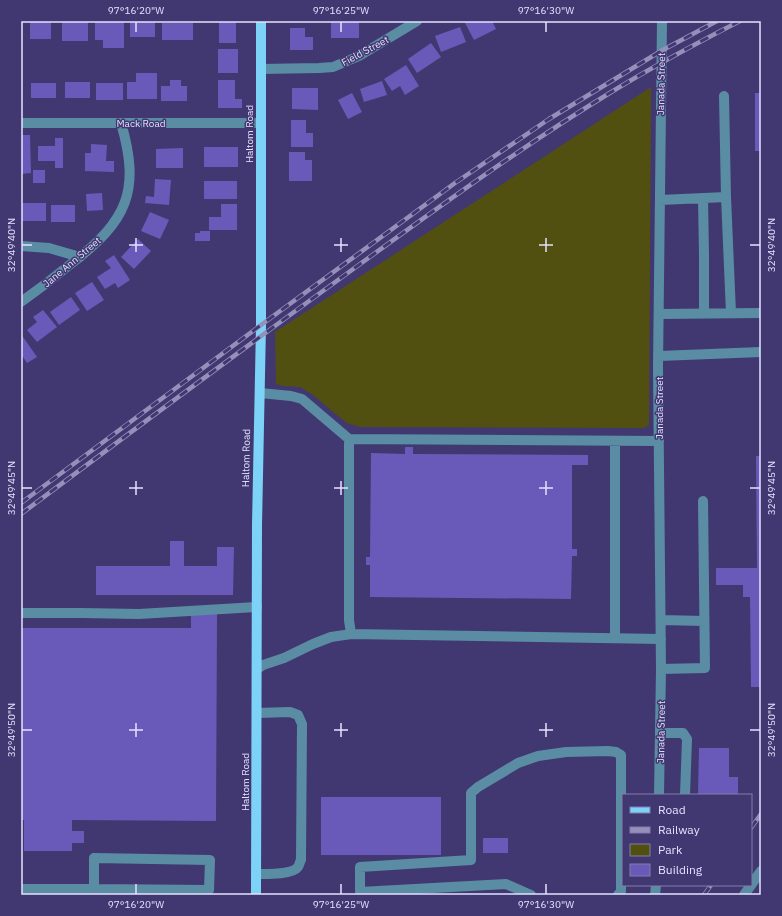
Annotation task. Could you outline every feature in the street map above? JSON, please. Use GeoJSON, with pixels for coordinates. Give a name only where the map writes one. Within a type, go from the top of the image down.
{"type":"FeatureCollection","features":[{"type":"Feature","properties":{"kind":"main road","name":"Haltom Road"},"geometry":{"type":"LineString","coordinates":[[256,895],[257,525],[261,325],[261,21]]}},
{"type":"Feature","properties":{"kind":"street","name":"Field Street"},"geometry":{"type":"LineString","coordinates":[[261,69],[333,67],[359,56],[417,21]]}},
{"type":"Feature","properties":{"kind":"street","name":"Janada Street"},"geometry":{"type":"LineString","coordinates":[[659,794],[661,620],[659,314],[662,21]]}},
{"type":"Feature","properties":{"kind":"street"},"geometry":{"type":"LineString","coordinates":[[724,96],[726,196],[731,313]]}},
{"type":"Feature","properties":{"kind":"street","name":"Mack Road"},"geometry":{"type":"LineString","coordinates":[[21,124],[261,124]]}},
{"type":"Feature","properties":{"kind":"street","name":"Jane Ann Street"},"geometry":{"type":"LineString","coordinates":[[21,302],[100,241],[121,213],[126,200],[130,170],[126,140],[121,124]]}},
{"type":"Feature","properties":{"kind":"street"},"geometry":{"type":"LineString","coordinates":[[660,200],[726,196]]}},
{"type":"Feature","properties":{"kind":"street"},"geometry":{"type":"LineString","coordinates":[[703,198],[704,313]]}},
{"type":"Feature","properties":{"kind":"street"},"geometry":{"type":"LineString","coordinates":[[21,246],[49,248],[80,257]]}},
{"type":"Feature","properties":{"kind":"street"},"geometry":{"type":"LineString","coordinates":[[659,314],[761,313]]}},
{"type":"Feature","properties":{"kind":"street"},"geometry":{"type":"LineString","coordinates":[[659,356],[761,352]]}},
{"type":"Feature","properties":{"kind":"street"},"geometry":{"type":"LineString","coordinates":[[260,393],[291,396],[302,399],[349,439],[659,441]]}},
{"type":"Feature","properties":{"kind":"street"},"geometry":{"type":"LineString","coordinates":[[349,439],[349,620],[351,634]]}},
{"type":"Feature","properties":{"kind":"street"},"geometry":{"type":"LineString","coordinates":[[614,441],[615,638]]}},
{"type":"Feature","properties":{"kind":"street"},"geometry":{"type":"LineString","coordinates":[[661,669],[705,668],[703,501]]}},
{"type":"Feature","properties":{"kind":"street"},"geometry":{"type":"LineString","coordinates":[[21,613],[139,614],[257,607]]}},
{"type":"Feature","properties":{"kind":"street"},"geometry":{"type":"LineString","coordinates":[[661,620],[704,620]]}},
{"type":"Feature","properties":{"kind":"street"},"geometry":{"type":"LineString","coordinates":[[257,669],[263,665],[284,658],[331,637],[351,634],[661,639]]}},
{"type":"Feature","properties":{"kind":"street"},"geometry":{"type":"LineString","coordinates":[[256,874],[282,873],[295,870],[301,860],[302,724],[298,715],[290,712],[257,713]]}},
{"type":"Feature","properties":{"kind":"street"},"geometry":{"type":"LineString","coordinates":[[660,733],[683,733],[687,739],[685,794]]}},
{"type":"Feature","properties":{"kind":"street"},"geometry":{"type":"LineString","coordinates":[[531,895],[506,884],[360,892],[360,867],[471,860],[471,793],[478,786],[518,763],[538,756],[566,752],[608,751],[616,752],[621,755],[621,891],[618,895]]}},
{"type":"Feature","properties":{"kind":"street"},"geometry":{"type":"LineString","coordinates":[[21,889],[94,892],[209,890],[210,860],[94,858],[94,892]]}},
{"type":"Feature","properties":{"kind":"street"},"geometry":{"type":"LineString","coordinates":[[752,884],[761,871]]}},
{"type":"Feature","properties":{"kind":"street"},"geometry":{"type":"LineString","coordinates":[[506,884],[506,895]]}},
{"type":"Feature","properties":{"kind":"street"},"geometry":{"type":"LineString","coordinates":[[744,895],[750,886]]}},
{"type":"Feature","properties":{"kind":"green space"},"geometry":{"type":"Polygon","coordinates":[[[651,87],[649,425],[644,428],[360,427],[347,423],[312,394],[300,387],[276,384],[275,332],[651,87]]]}},
{"type":"Feature","properties":{"kind":"building"},"geometry":{"type":"Polygon","coordinates":[[[30,21],[51,21],[51,39],[30,39],[30,21]]]}},
{"type":"Feature","properties":{"kind":"building"},"geometry":{"type":"Polygon","coordinates":[[[130,21],[155,21],[155,37],[130,37],[130,21]]]}},
{"type":"Feature","properties":{"kind":"building"},"geometry":{"type":"Polygon","coordinates":[[[219,21],[236,21],[236,43],[219,43],[219,21]]]}},
{"type":"Feature","properties":{"kind":"building"},"geometry":{"type":"Polygon","coordinates":[[[331,21],[359,21],[359,38],[331,38],[331,21]]]}},
{"type":"Feature","properties":{"kind":"building"},"geometry":{"type":"Polygon","coordinates":[[[464,21],[492,21],[496,29],[474,40],[464,21]]]}},
{"type":"Feature","properties":{"kind":"building"},"geometry":{"type":"Polygon","coordinates":[[[62,22],[88,22],[88,41],[62,41],[62,22]]]}},
{"type":"Feature","properties":{"kind":"building"},"geometry":{"type":"Polygon","coordinates":[[[95,22],[124,22],[124,48],[103,48],[103,40],[95,40],[95,22]]]}},
{"type":"Feature","properties":{"kind":"building"},"geometry":{"type":"Polygon","coordinates":[[[162,23],[193,23],[193,40],[162,40],[162,23]]]}},
{"type":"Feature","properties":{"kind":"building"},"geometry":{"type":"Polygon","coordinates":[[[460,27],[466,42],[441,52],[435,36],[460,27]]]}},
{"type":"Feature","properties":{"kind":"building"},"geometry":{"type":"Polygon","coordinates":[[[290,28],[305,28],[305,37],[313,37],[313,50],[290,50],[290,28]]]}},
{"type":"Feature","properties":{"kind":"building"},"geometry":{"type":"Polygon","coordinates":[[[431,43],[441,57],[417,73],[408,59],[431,43]]]}},
{"type":"Feature","properties":{"kind":"building"},"geometry":{"type":"Polygon","coordinates":[[[218,49],[238,49],[238,73],[218,73],[218,49]]]}},
{"type":"Feature","properties":{"kind":"building"},"geometry":{"type":"Polygon","coordinates":[[[406,65],[419,86],[405,95],[400,86],[392,91],[384,79],[406,65]]]}},
{"type":"Feature","properties":{"kind":"building"},"geometry":{"type":"Polygon","coordinates":[[[136,73],[157,73],[157,99],[127,99],[127,82],[136,82],[136,73]]]}},
{"type":"Feature","properties":{"kind":"building"},"geometry":{"type":"Polygon","coordinates":[[[170,80],[181,80],[181,86],[187,86],[187,101],[161,101],[161,86],[170,86],[170,80]]]}},
{"type":"Feature","properties":{"kind":"building"},"geometry":{"type":"Polygon","coordinates":[[[218,80],[235,80],[235,99],[242,99],[242,108],[218,108],[218,80]]]}},
{"type":"Feature","properties":{"kind":"building"},"geometry":{"type":"Polygon","coordinates":[[[382,81],[387,95],[364,102],[360,89],[382,81]]]}},
{"type":"Feature","properties":{"kind":"building"},"geometry":{"type":"Polygon","coordinates":[[[65,82],[90,82],[90,98],[65,98],[65,82]]]}},
{"type":"Feature","properties":{"kind":"building"},"geometry":{"type":"Polygon","coordinates":[[[31,83],[56,83],[56,98],[31,98],[31,83]]]}},
{"type":"Feature","properties":{"kind":"building"},"geometry":{"type":"Polygon","coordinates":[[[96,83],[123,83],[123,100],[96,100],[96,83]]]}},
{"type":"Feature","properties":{"kind":"building"},"geometry":{"type":"Polygon","coordinates":[[[292,88],[318,88],[318,110],[292,109],[292,88]]]}},
{"type":"Feature","properties":{"kind":"building"},"geometry":{"type":"Polygon","coordinates":[[[352,93],[362,112],[348,119],[338,100],[352,93]]]}},
{"type":"Feature","properties":{"kind":"building"},"geometry":{"type":"Polygon","coordinates":[[[755,93],[761,93],[761,151],[755,151],[755,93]]]}},
{"type":"Feature","properties":{"kind":"building"},"geometry":{"type":"Polygon","coordinates":[[[291,120],[306,120],[306,133],[313,133],[313,147],[291,147],[291,120]]]}},
{"type":"Feature","properties":{"kind":"building"},"geometry":{"type":"Polygon","coordinates":[[[21,135],[30,135],[31,173],[21,174],[21,135]]]}},
{"type":"Feature","properties":{"kind":"building"},"geometry":{"type":"Polygon","coordinates":[[[55,138],[63,138],[63,168],[55,168],[55,161],[38,161],[38,146],[55,146],[55,138]]]}},
{"type":"Feature","properties":{"kind":"building"},"geometry":{"type":"Polygon","coordinates":[[[91,144],[107,145],[106,161],[114,161],[114,172],[85,171],[85,153],[91,153],[91,144]]]}},
{"type":"Feature","properties":{"kind":"building"},"geometry":{"type":"Polygon","coordinates":[[[204,147],[238,147],[238,167],[204,167],[204,147]]]}},
{"type":"Feature","properties":{"kind":"building"},"geometry":{"type":"Polygon","coordinates":[[[183,148],[183,168],[156,168],[156,149],[183,148]]]}},
{"type":"Feature","properties":{"kind":"building"},"geometry":{"type":"Polygon","coordinates":[[[289,152],[305,152],[305,160],[312,160],[312,181],[289,181],[289,152]]]}},
{"type":"Feature","properties":{"kind":"building"},"geometry":{"type":"Polygon","coordinates":[[[33,170],[45,170],[45,183],[33,183],[33,170]]]}},
{"type":"Feature","properties":{"kind":"building"},"geometry":{"type":"Polygon","coordinates":[[[155,179],[171,180],[169,205],[145,203],[146,196],[154,197],[155,179]]]}},
{"type":"Feature","properties":{"kind":"building"},"geometry":{"type":"Polygon","coordinates":[[[204,181],[237,181],[237,199],[204,199],[204,181]]]}},
{"type":"Feature","properties":{"kind":"building"},"geometry":{"type":"Polygon","coordinates":[[[102,193],[103,210],[87,211],[86,194],[102,193]]]}},
{"type":"Feature","properties":{"kind":"building"},"geometry":{"type":"Polygon","coordinates":[[[21,203],[46,203],[46,221],[21,221],[21,203]]]}},
{"type":"Feature","properties":{"kind":"building"},"geometry":{"type":"Polygon","coordinates":[[[221,204],[237,204],[237,230],[209,230],[209,217],[221,217],[221,204]]]}},
{"type":"Feature","properties":{"kind":"building"},"geometry":{"type":"Polygon","coordinates":[[[51,205],[75,205],[75,222],[51,222],[51,205]]]}},
{"type":"Feature","properties":{"kind":"building"},"geometry":{"type":"Polygon","coordinates":[[[150,212],[169,220],[160,239],[141,231],[150,212]]]}},
{"type":"Feature","properties":{"kind":"building"},"geometry":{"type":"Polygon","coordinates":[[[200,231],[210,231],[210,241],[195,241],[195,233],[200,233],[200,231]]]}},
{"type":"Feature","properties":{"kind":"building"},"geometry":{"type":"Polygon","coordinates":[[[138,239],[151,251],[134,269],[121,257],[138,239]]]}},
{"type":"Feature","properties":{"kind":"building"},"geometry":{"type":"Polygon","coordinates":[[[114,255],[130,280],[118,288],[115,283],[105,289],[97,277],[111,268],[105,261],[114,255]]]}},
{"type":"Feature","properties":{"kind":"building"},"geometry":{"type":"Polygon","coordinates":[[[92,282],[104,300],[87,311],[75,293],[92,282]]]}},
{"type":"Feature","properties":{"kind":"building"},"geometry":{"type":"Polygon","coordinates":[[[71,297],[80,310],[59,325],[50,312],[71,297]]]}},
{"type":"Feature","properties":{"kind":"building"},"geometry":{"type":"Polygon","coordinates":[[[43,310],[57,327],[37,342],[27,330],[37,322],[33,317],[43,310]]]}},
{"type":"Feature","properties":{"kind":"building"},"geometry":{"type":"Polygon","coordinates":[[[21,334],[37,357],[27,363],[23,357],[21,358],[21,334]]]}},
{"type":"Feature","properties":{"kind":"building"},"geometry":{"type":"Polygon","coordinates":[[[405,447],[413,447],[413,454],[588,455],[588,465],[572,465],[572,549],[577,549],[577,556],[572,556],[571,599],[370,597],[370,565],[366,565],[366,557],[370,557],[371,453],[405,454],[405,447]]]}},
{"type":"Feature","properties":{"kind":"building"},"geometry":{"type":"Polygon","coordinates":[[[756,456],[761,456],[761,687],[751,687],[750,597],[743,597],[743,585],[716,585],[716,568],[757,568],[756,456]]]}},
{"type":"Feature","properties":{"kind":"building"},"geometry":{"type":"Polygon","coordinates":[[[170,541],[184,541],[184,566],[217,566],[217,547],[234,547],[233,595],[96,595],[96,566],[170,566],[170,541]]]}},
{"type":"Feature","properties":{"kind":"building"},"geometry":{"type":"Polygon","coordinates":[[[191,614],[217,614],[216,821],[72,820],[72,831],[84,831],[84,843],[72,843],[72,851],[24,851],[24,820],[21,820],[21,628],[191,628],[191,614]]]}},
{"type":"Feature","properties":{"kind":"building"},"geometry":{"type":"Polygon","coordinates":[[[699,748],[729,748],[729,777],[738,777],[738,794],[698,794],[699,748]]]}},
{"type":"Feature","properties":{"kind":"building"},"geometry":{"type":"Polygon","coordinates":[[[321,797],[441,797],[441,855],[321,855],[321,797]]]}},
{"type":"Feature","properties":{"kind":"building"},"geometry":{"type":"Polygon","coordinates":[[[483,838],[508,838],[508,853],[483,853],[483,838]]]}},
{"type":"Feature","properties":{"kind":"railway"},"geometry":{"type":"LineString","coordinates":[[21,503],[455,183],[549,119],[661,51],[717,21]]}},
{"type":"Feature","properties":{"kind":"railway"},"geometry":{"type":"LineString","coordinates":[[21,514],[314,297],[515,154],[628,82],[740,21]]}},
{"type":"Feature","properties":{"kind":"railway"},"geometry":{"type":"LineString","coordinates":[[752,827],[761,814]]}},
{"type":"Feature","properties":{"kind":"railway"},"geometry":{"type":"LineString","coordinates":[[704,895],[710,886]]}}]}
